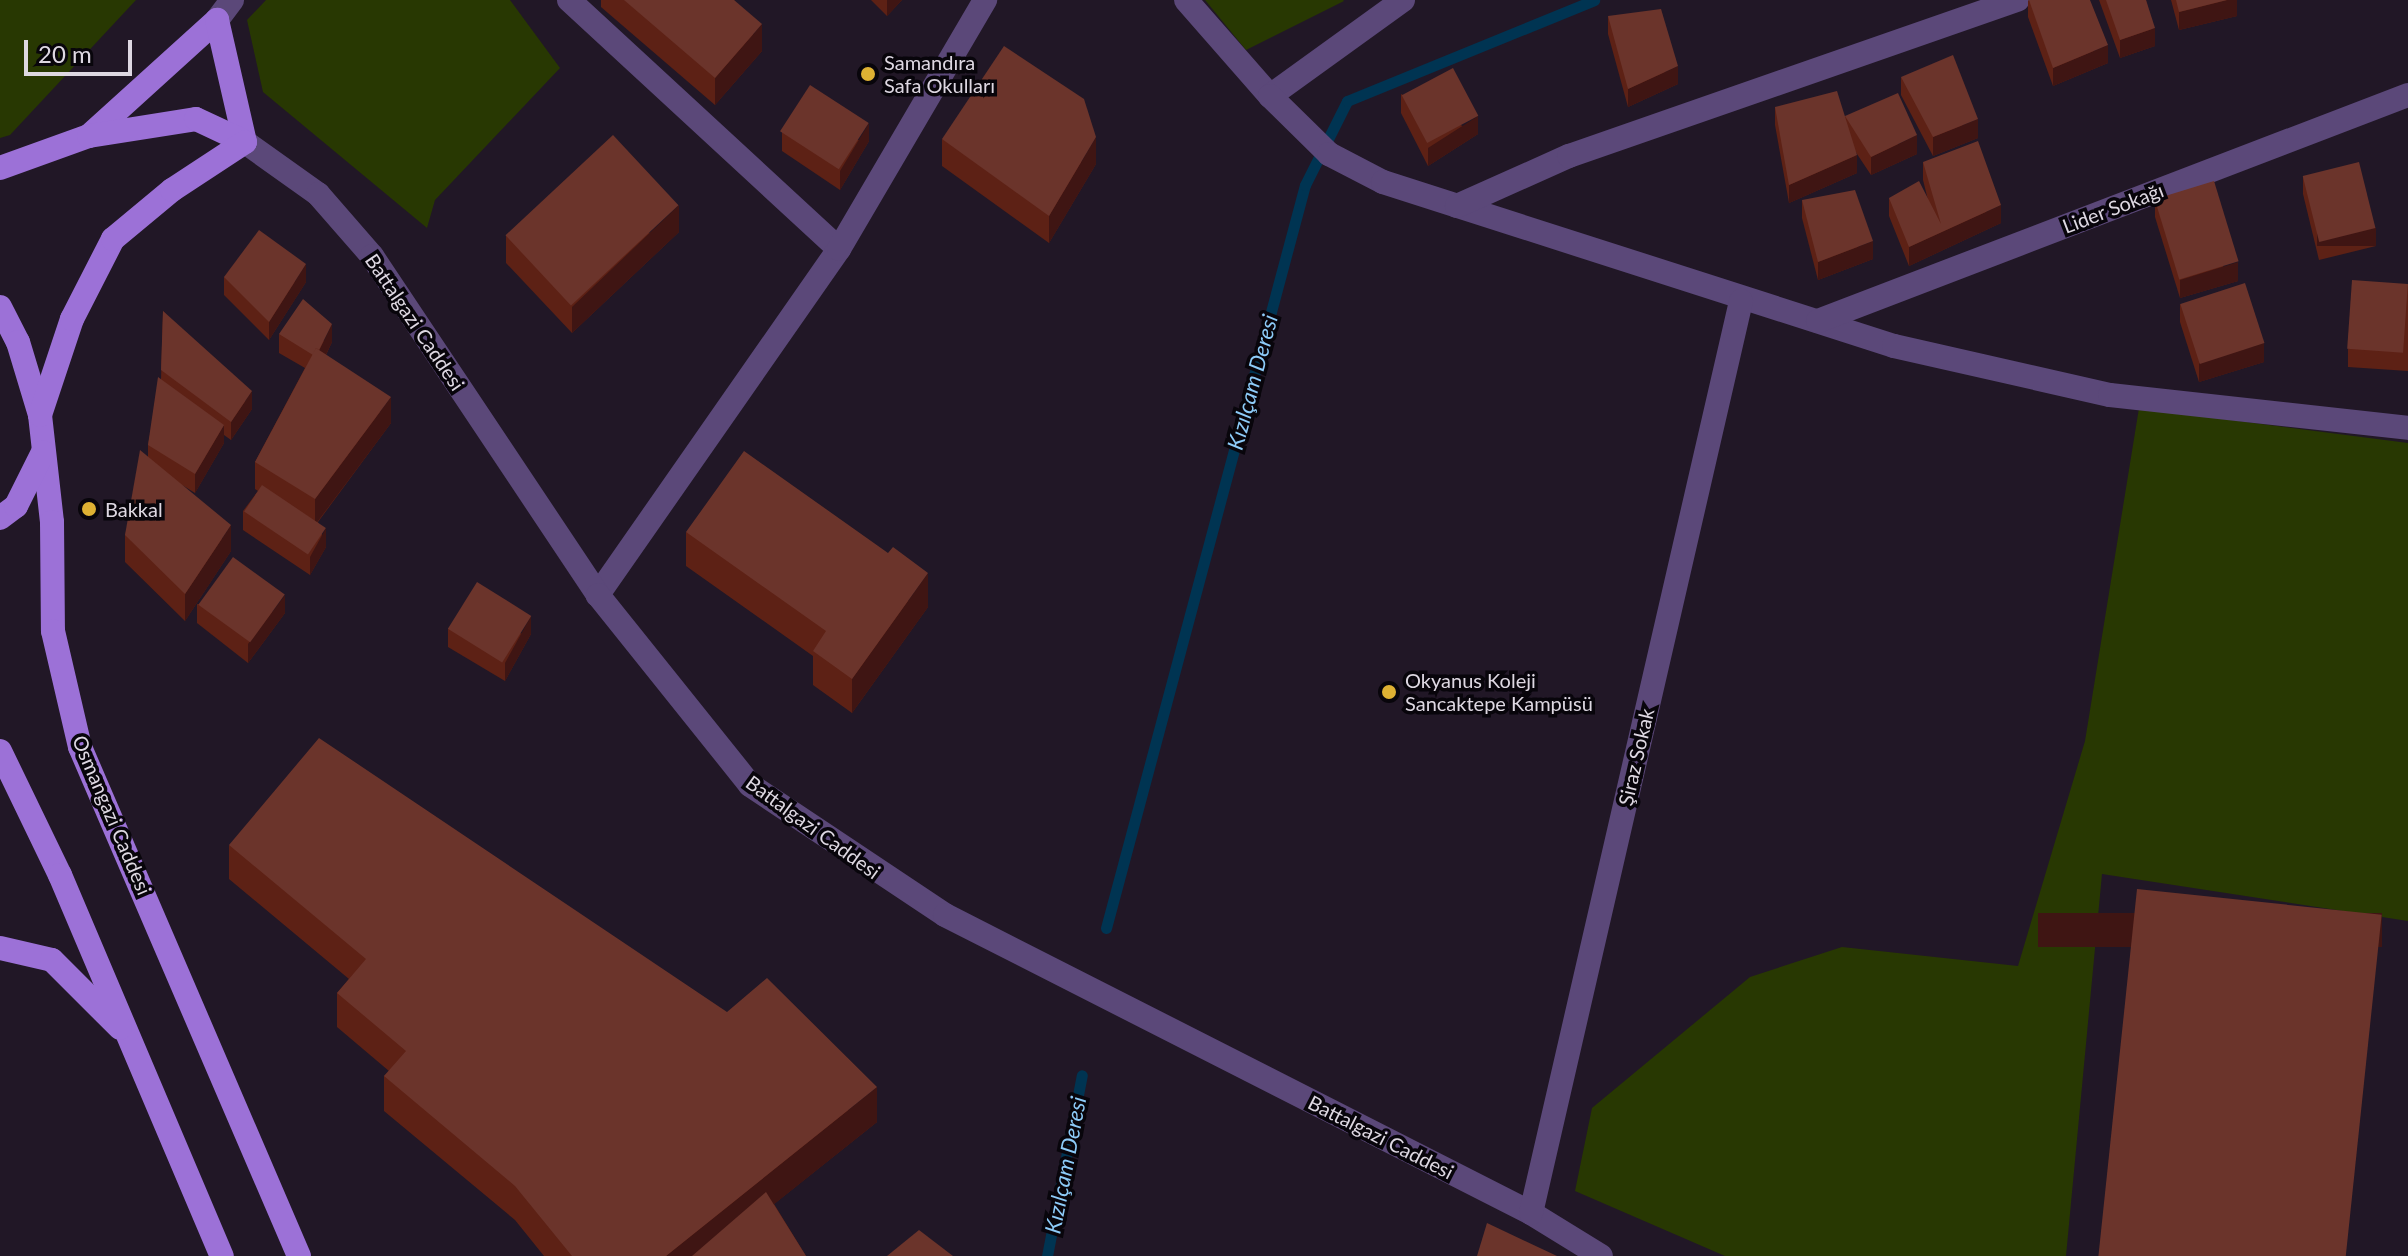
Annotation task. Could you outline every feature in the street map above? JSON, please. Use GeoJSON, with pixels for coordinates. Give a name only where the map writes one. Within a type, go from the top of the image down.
{"type":"FeatureCollection","features":[{"type":"Feature","properties":{"kind":"main road"},"geometry":{"type":"LineString","coordinates":[[89,136],[217,20],[245,142]]}},
{"type":"Feature","properties":{"kind":"main road"},"geometry":{"type":"LineString","coordinates":[[0,168],[89,136],[196,119],[245,142]]}},
{"type":"Feature","properties":{"kind":"main road"},"geometry":{"type":"LineString","coordinates":[[40,415],[72,319],[113,239],[172,190],[245,142]]}},
{"type":"Feature","properties":{"kind":"main road","name":"Osmangazi Caddesi"},"geometry":{"type":"LineString","coordinates":[[0,307],[18,342],[40,415],[52,522],[53,631],[80,747],[299,1256]]}},
{"type":"Feature","properties":{"kind":"main road"},"geometry":{"type":"LineString","coordinates":[[0,518],[16,506],[43,452]]}},
{"type":"Feature","properties":{"kind":"main road"},"geometry":{"type":"LineString","coordinates":[[0,751],[130,1037],[222,1256]]}},
{"type":"Feature","properties":{"kind":"main road"},"geometry":{"type":"LineString","coordinates":[[0,948],[52,960],[130,1037]]}},
{"type":"Feature","properties":{"kind":"street"},"geometry":{"type":"LineString","coordinates":[[217,20],[232,0]]}},
{"type":"Feature","properties":{"kind":"street"},"geometry":{"type":"LineString","coordinates":[[569,0],[839,249]]}},
{"type":"Feature","properties":{"kind":"street"},"geometry":{"type":"LineString","coordinates":[[598,595],[839,249],[985,0]]}},
{"type":"Feature","properties":{"kind":"street"},"geometry":{"type":"LineString","coordinates":[[1186,0],[1270,96],[1329,154],[1383,182],[1741,301],[1818,321],[1894,346],[2110,395],[2408,428]]}},
{"type":"Feature","properties":{"kind":"street"},"geometry":{"type":"LineString","coordinates":[[1270,96],[1403,0]]}},
{"type":"Feature","properties":{"kind":"street"},"geometry":{"type":"LineString","coordinates":[[1457,206],[1569,156],[2018,0]]}},
{"type":"Feature","properties":{"kind":"street","name":"Lider Sokağı"},"geometry":{"type":"LineString","coordinates":[[1818,321],[2408,95]]}},
{"type":"Feature","properties":{"kind":"street","name":"Battalgazi Caddesi"},"geometry":{"type":"LineString","coordinates":[[245,142],[318,194],[372,256],[598,595],[750,785],[883,878],[960,922],[1531,1213],[1600,1256]]}},
{"type":"Feature","properties":{"kind":"street","name":"Şiraz Sokak"},"geometry":{"type":"LineString","coordinates":[[1531,1213],[1741,301]]}},
{"type":"Feature","properties":{"kind":"green space"},"geometry":{"type":"Polygon","coordinates":[[[0,0],[136,0],[10,135],[0,138],[0,0]]]}},
{"type":"Feature","properties":{"kind":"green space"},"geometry":{"type":"Polygon","coordinates":[[[266,0],[510,0],[560,68],[435,200],[427,228],[263,92],[247,20],[266,0]]]}},
{"type":"Feature","properties":{"kind":"green space"},"geometry":{"type":"Polygon","coordinates":[[[1205,0],[1343,0],[1344,1],[1246,50],[1205,0]]]}},
{"type":"Feature","properties":{"kind":"green space"},"geometry":{"type":"Polygon","coordinates":[[[2139,408],[2408,443],[2408,921],[2102,874],[2066,1256],[1725,1256],[1575,1191],[1592,1108],[1750,977],[1842,947],[2018,966],[2085,741],[2139,408]]]}},
{"type":"Feature","properties":{"kind":"building"},"geometry":{"type":"Polygon","coordinates":[[[624,0],[734,0],[762,24],[715,78],[624,0]]]}},
{"type":"Feature","properties":{"kind":"building"},"geometry":{"type":"Polygon","coordinates":[[[2029,0],[2090,0],[2108,45],[2053,68],[2029,0]]]}},
{"type":"Feature","properties":{"kind":"building"},"geometry":{"type":"Polygon","coordinates":[[[2106,0],[2146,0],[2155,28],[2120,40],[2106,0]]]}},
{"type":"Feature","properties":{"kind":"building"},"geometry":{"type":"Polygon","coordinates":[[[2176,0],[2227,0],[2179,12],[2176,0]]]}},
{"type":"Feature","properties":{"kind":"building"},"geometry":{"type":"Polygon","coordinates":[[[1661,9],[1678,66],[1628,89],[1608,16],[1661,9]]]}},
{"type":"Feature","properties":{"kind":"building"},"geometry":{"type":"Polygon","coordinates":[[[1004,46],[1084,99],[1096,137],[1049,216],[942,139],[1004,46]]]}},
{"type":"Feature","properties":{"kind":"building"},"geometry":{"type":"Polygon","coordinates":[[[1953,55],[1978,119],[1933,137],[1901,77],[1953,55]]]}},
{"type":"Feature","properties":{"kind":"building"},"geometry":{"type":"Polygon","coordinates":[[[1453,68],[1478,116],[1427,143],[1402,95],[1453,68]]]}},
{"type":"Feature","properties":{"kind":"building"},"geometry":{"type":"Polygon","coordinates":[[[810,85],[869,123],[839,169],[780,131],[810,85]]]}},
{"type":"Feature","properties":{"kind":"building"},"geometry":{"type":"Polygon","coordinates":[[[1837,91],[1857,155],[1789,185],[1775,107],[1837,91]]]}},
{"type":"Feature","properties":{"kind":"building"},"geometry":{"type":"Polygon","coordinates":[[[1898,93],[1917,135],[1871,157],[1845,116],[1898,93]]]}},
{"type":"Feature","properties":{"kind":"building"},"geometry":{"type":"Polygon","coordinates":[[[613,135],[678,205],[571,305],[505,235],[613,135]]]}},
{"type":"Feature","properties":{"kind":"building"},"geometry":{"type":"Polygon","coordinates":[[[1978,141],[2001,205],[1909,247],[1889,198],[1919,181],[1941,224],[1923,162],[1978,141]]]}},
{"type":"Feature","properties":{"kind":"building"},"geometry":{"type":"Polygon","coordinates":[[[2359,162],[2375,228],[2319,242],[2303,176],[2359,162]]]}},
{"type":"Feature","properties":{"kind":"building"},"geometry":{"type":"Polygon","coordinates":[[[2214,181],[2239,261],[2179,279],[2155,199],[2214,181]]]}},
{"type":"Feature","properties":{"kind":"building"},"geometry":{"type":"Polygon","coordinates":[[[1855,190],[1873,241],[1818,262],[1802,200],[1855,190]]]}},
{"type":"Feature","properties":{"kind":"building"},"geometry":{"type":"Polygon","coordinates":[[[259,230],[306,264],[269,322],[224,277],[259,230]]]}},
{"type":"Feature","properties":{"kind":"building"},"geometry":{"type":"Polygon","coordinates":[[[2352,280],[2408,284],[2403,353],[2347,349],[2352,280]]]}},
{"type":"Feature","properties":{"kind":"building"},"geometry":{"type":"Polygon","coordinates":[[[2245,283],[2264,343],[2200,364],[2180,304],[2245,283]]]}},
{"type":"Feature","properties":{"kind":"building"},"geometry":{"type":"Polygon","coordinates":[[[303,299],[332,324],[319,350],[316,348],[313,355],[279,334],[303,299]]]}},
{"type":"Feature","properties":{"kind":"building"},"geometry":{"type":"Polygon","coordinates":[[[163,311],[252,391],[231,422],[161,370],[163,311]]]}},
{"type":"Feature","properties":{"kind":"building"},"geometry":{"type":"Polygon","coordinates":[[[316,348],[391,397],[315,499],[255,462],[316,348]]]}},
{"type":"Feature","properties":{"kind":"building"},"geometry":{"type":"Polygon","coordinates":[[[158,377],[224,425],[195,474],[148,445],[158,377]]]}},
{"type":"Feature","properties":{"kind":"building"},"geometry":{"type":"Polygon","coordinates":[[[140,450],[231,525],[185,594],[125,535],[140,450]]]}},
{"type":"Feature","properties":{"kind":"building"},"geometry":{"type":"Polygon","coordinates":[[[744,451],[888,553],[893,547],[928,573],[852,679],[813,651],[826,631],[686,532],[744,451]]]}},
{"type":"Feature","properties":{"kind":"building"},"geometry":{"type":"Polygon","coordinates":[[[262,485],[326,528],[308,555],[244,512],[262,485]]]}},
{"type":"Feature","properties":{"kind":"building"},"geometry":{"type":"Polygon","coordinates":[[[233,557],[285,595],[250,642],[198,605],[233,557]]]}},
{"type":"Feature","properties":{"kind":"building"},"geometry":{"type":"Polygon","coordinates":[[[477,582],[531,616],[502,663],[448,629],[477,582]]]}},
{"type":"Feature","properties":{"kind":"building"},"geometry":{"type":"Polygon","coordinates":[[[319,738],[727,1012],[767,978],[877,1087],[666,1256],[572,1256],[515,1186],[384,1076],[406,1051],[337,993],[366,959],[229,845],[319,738]]]}},
{"type":"Feature","properties":{"kind":"building"},"geometry":{"type":"Polygon","coordinates":[[[2137,889],[2382,915],[2346,1256],[2098,1256],[2137,889]]]}},
{"type":"Feature","properties":{"kind":"building"},"geometry":{"type":"Polygon","coordinates":[[[766,1192],[806,1256],[692,1256],[766,1192]]]}},
{"type":"Feature","properties":{"kind":"building"},"geometry":{"type":"Polygon","coordinates":[[[1487,1223],[1557,1256],[1477,1256],[1487,1223]]]}},
{"type":"Feature","properties":{"kind":"building"},"geometry":{"type":"Polygon","coordinates":[[[919,1230],[953,1256],[887,1256],[919,1230]]]}},
{"type":"Feature","properties":{"kind":"waterway","name":"Kızılçam Deresi"},"geometry":{"type":"LineString","coordinates":[[1106,928],[1305,185],[1347,101],[1594,0]]}},
{"type":"Feature","properties":{"kind":"waterway","name":"Kızılçam Deresi"},"geometry":{"type":"LineString","coordinates":[[1047,1256],[1082,1075]]}},
{"type":"Feature","properties":{"kind":"place","name":"Samandıra Safa Okulları"},"geometry":{"type":"Point","coordinates":[868,74]}},
{"type":"Feature","properties":{"kind":"place","name":"Bakkal"},"geometry":{"type":"Point","coordinates":[89,509]}},
{"type":"Feature","properties":{"kind":"place","name":"Okyanus Koleji Sancaktepe Kampüsü"},"geometry":{"type":"Point","coordinates":[1389,692]}}]}
